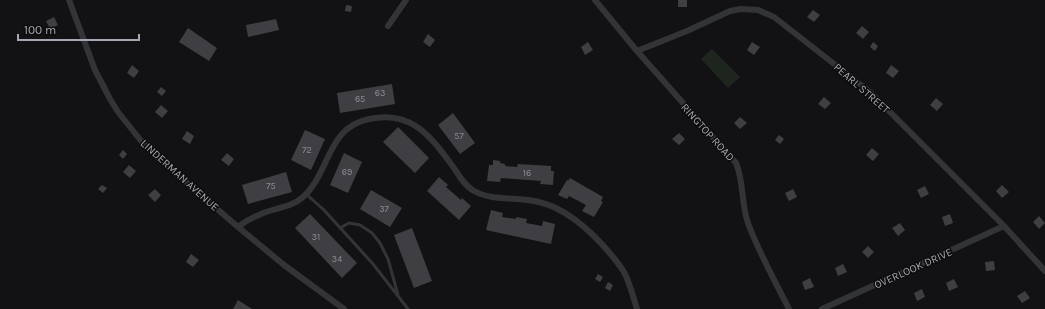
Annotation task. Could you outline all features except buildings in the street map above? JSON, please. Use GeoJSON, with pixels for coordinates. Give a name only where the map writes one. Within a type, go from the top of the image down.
{"type":"FeatureCollection","features":[{"type":"Feature","properties":{"kind":"street","name":"LINDERMAN AVENUE"},"geometry":{"type":"LineString","coordinates":[[69,0],[95,70],[118,112],[142,142],[158,158],[238,227],[284,265],[344,309]]}},
{"type":"Feature","properties":{"kind":"street"},"geometry":{"type":"LineString","coordinates":[[388,26],[406,0]]}},
{"type":"Feature","properties":{"kind":"street","name":"RINGTOP ROAD"},"geometry":{"type":"LineString","coordinates":[[594,0],[736,163],[740,176],[748,222],[763,257],[789,309]]}},
{"type":"Feature","properties":{"kind":"street","name":"PEARL STREET"},"geometry":{"type":"LineString","coordinates":[[638,51],[730,11],[741,9],[758,10],[774,17],[870,92],[1004,226],[1045,271]]}},
{"type":"Feature","properties":{"kind":"street"},"geometry":{"type":"LineString","coordinates":[[238,227],[259,214],[296,202],[306,194],[322,171],[335,142],[340,135],[354,124],[368,119],[382,117],[404,119],[414,124],[434,142],[469,188],[483,195],[494,198],[526,200],[549,205],[570,217],[586,229],[605,247],[623,270],[637,309]]}},
{"type":"Feature","properties":{"kind":"street","name":"OVERLOOK DRIVE"},"geometry":{"type":"LineString","coordinates":[[822,309],[1004,226]]}},
{"type":"Feature","properties":{"kind":"lane"},"geometry":{"type":"LineString","coordinates":[[306,194],[324,210],[373,264],[408,309]]}},
{"type":"Feature","properties":{"kind":"lane"},"geometry":{"type":"LineString","coordinates":[[340,228],[349,223],[360,225],[372,232],[380,243],[388,259],[399,298]]}},
{"type":"Feature","properties":{"kind":"shaded area"},"geometry":{"type":"Polygon","coordinates":[[[712,49],[740,77],[728,88],[701,59],[712,49]]]}}]}
